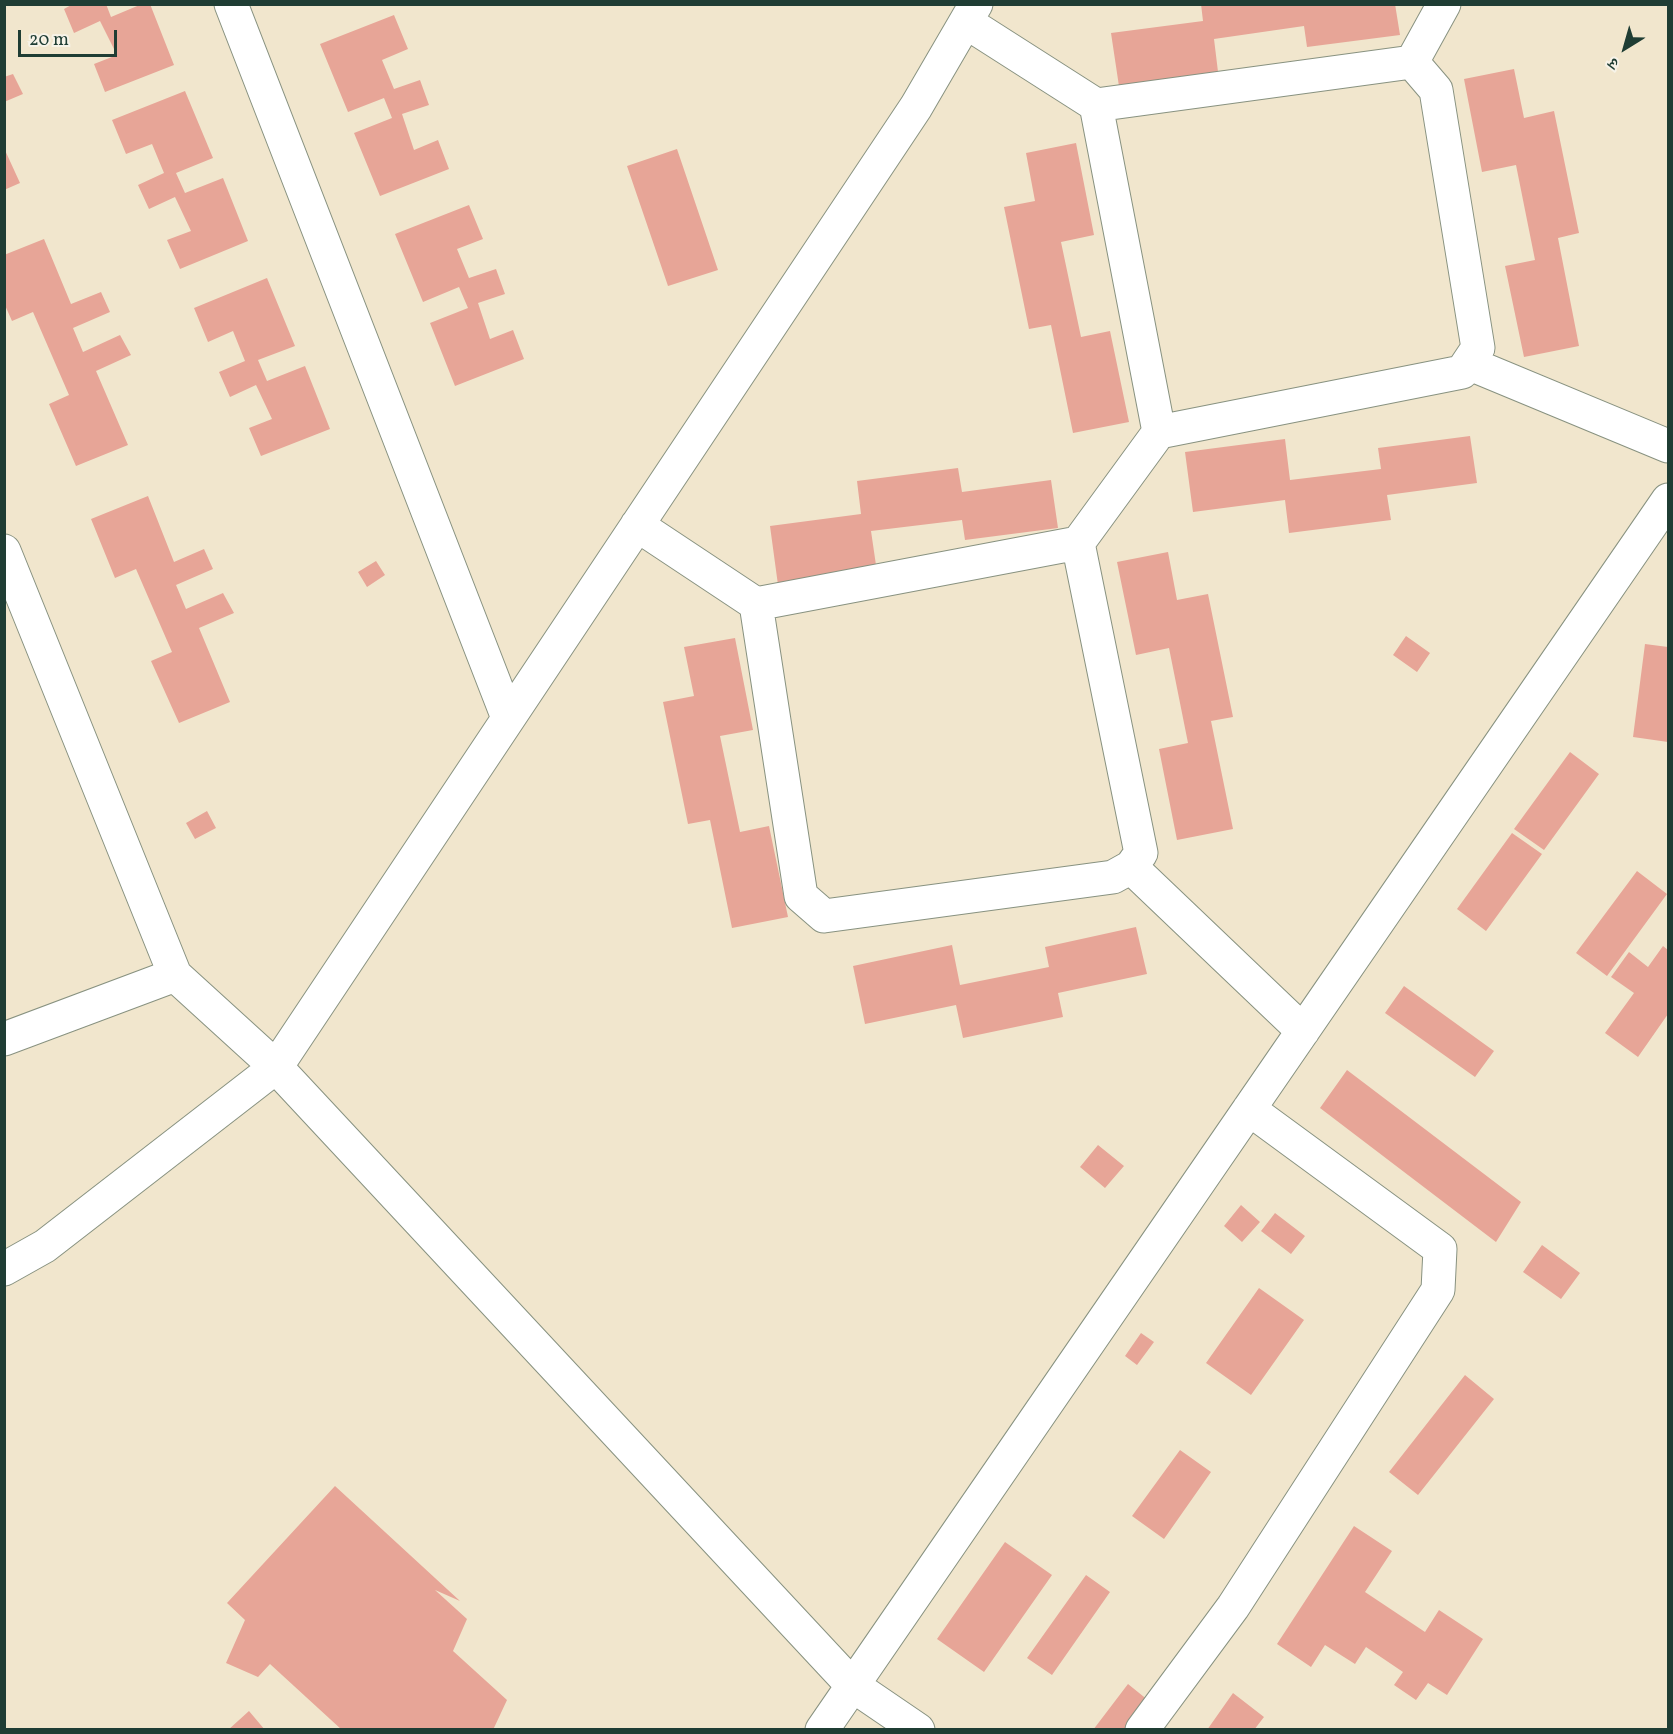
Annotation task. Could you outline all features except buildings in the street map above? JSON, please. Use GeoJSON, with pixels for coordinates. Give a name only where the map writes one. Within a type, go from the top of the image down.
{"type":"FeatureCollection","features":[{"type":"Feature","properties":{"kind":"street"},"geometry":{"type":"LineString","coordinates":[[231,4],[508,718]]}},
{"type":"Feature","properties":{"kind":"street"},"geometry":{"type":"LineString","coordinates":[[1412,62],[1444,4]]}},
{"type":"Feature","properties":{"kind":"street"},"geometry":{"type":"LineString","coordinates":[[4,1269],[45,1246],[276,1066],[916,107],[971,13],[1096,105],[1159,432]]}},
{"type":"Feature","properties":{"kind":"street"},"geometry":{"type":"LineString","coordinates":[[637,525],[756,604],[1078,543],[1159,432],[1462,372],[1478,348],[1436,90],[1412,62]]}},
{"type":"Feature","properties":{"kind":"street"},"geometry":{"type":"LineString","coordinates":[[1096,105],[1412,62]]}},
{"type":"Feature","properties":{"kind":"street"},"geometry":{"type":"LineString","coordinates":[[1468,363],[1668,446]]}},
{"type":"Feature","properties":{"kind":"street"},"geometry":{"type":"LineString","coordinates":[[822,1730],[1668,500]]}},
{"type":"Feature","properties":{"kind":"street"},"geometry":{"type":"LineString","coordinates":[[756,604],[801,896],[824,916],[1113,876],[1131,867],[1141,853],[1078,543]]}},
{"type":"Feature","properties":{"kind":"street"},"geometry":{"type":"LineString","coordinates":[[4,551],[176,975],[276,1066],[852,1686],[918,1730]]}},
{"type":"Feature","properties":{"kind":"street"},"geometry":{"type":"LineString","coordinates":[[1131,867],[1303,1031]]}},
{"type":"Feature","properties":{"kind":"street"},"geometry":{"type":"LineString","coordinates":[[4,1039],[176,975]]}},
{"type":"Feature","properties":{"kind":"street"},"geometry":{"type":"LineString","coordinates":[[1142,1730],[1233,1607],[1438,1290],[1440,1249],[1250,1109]]}}]}
